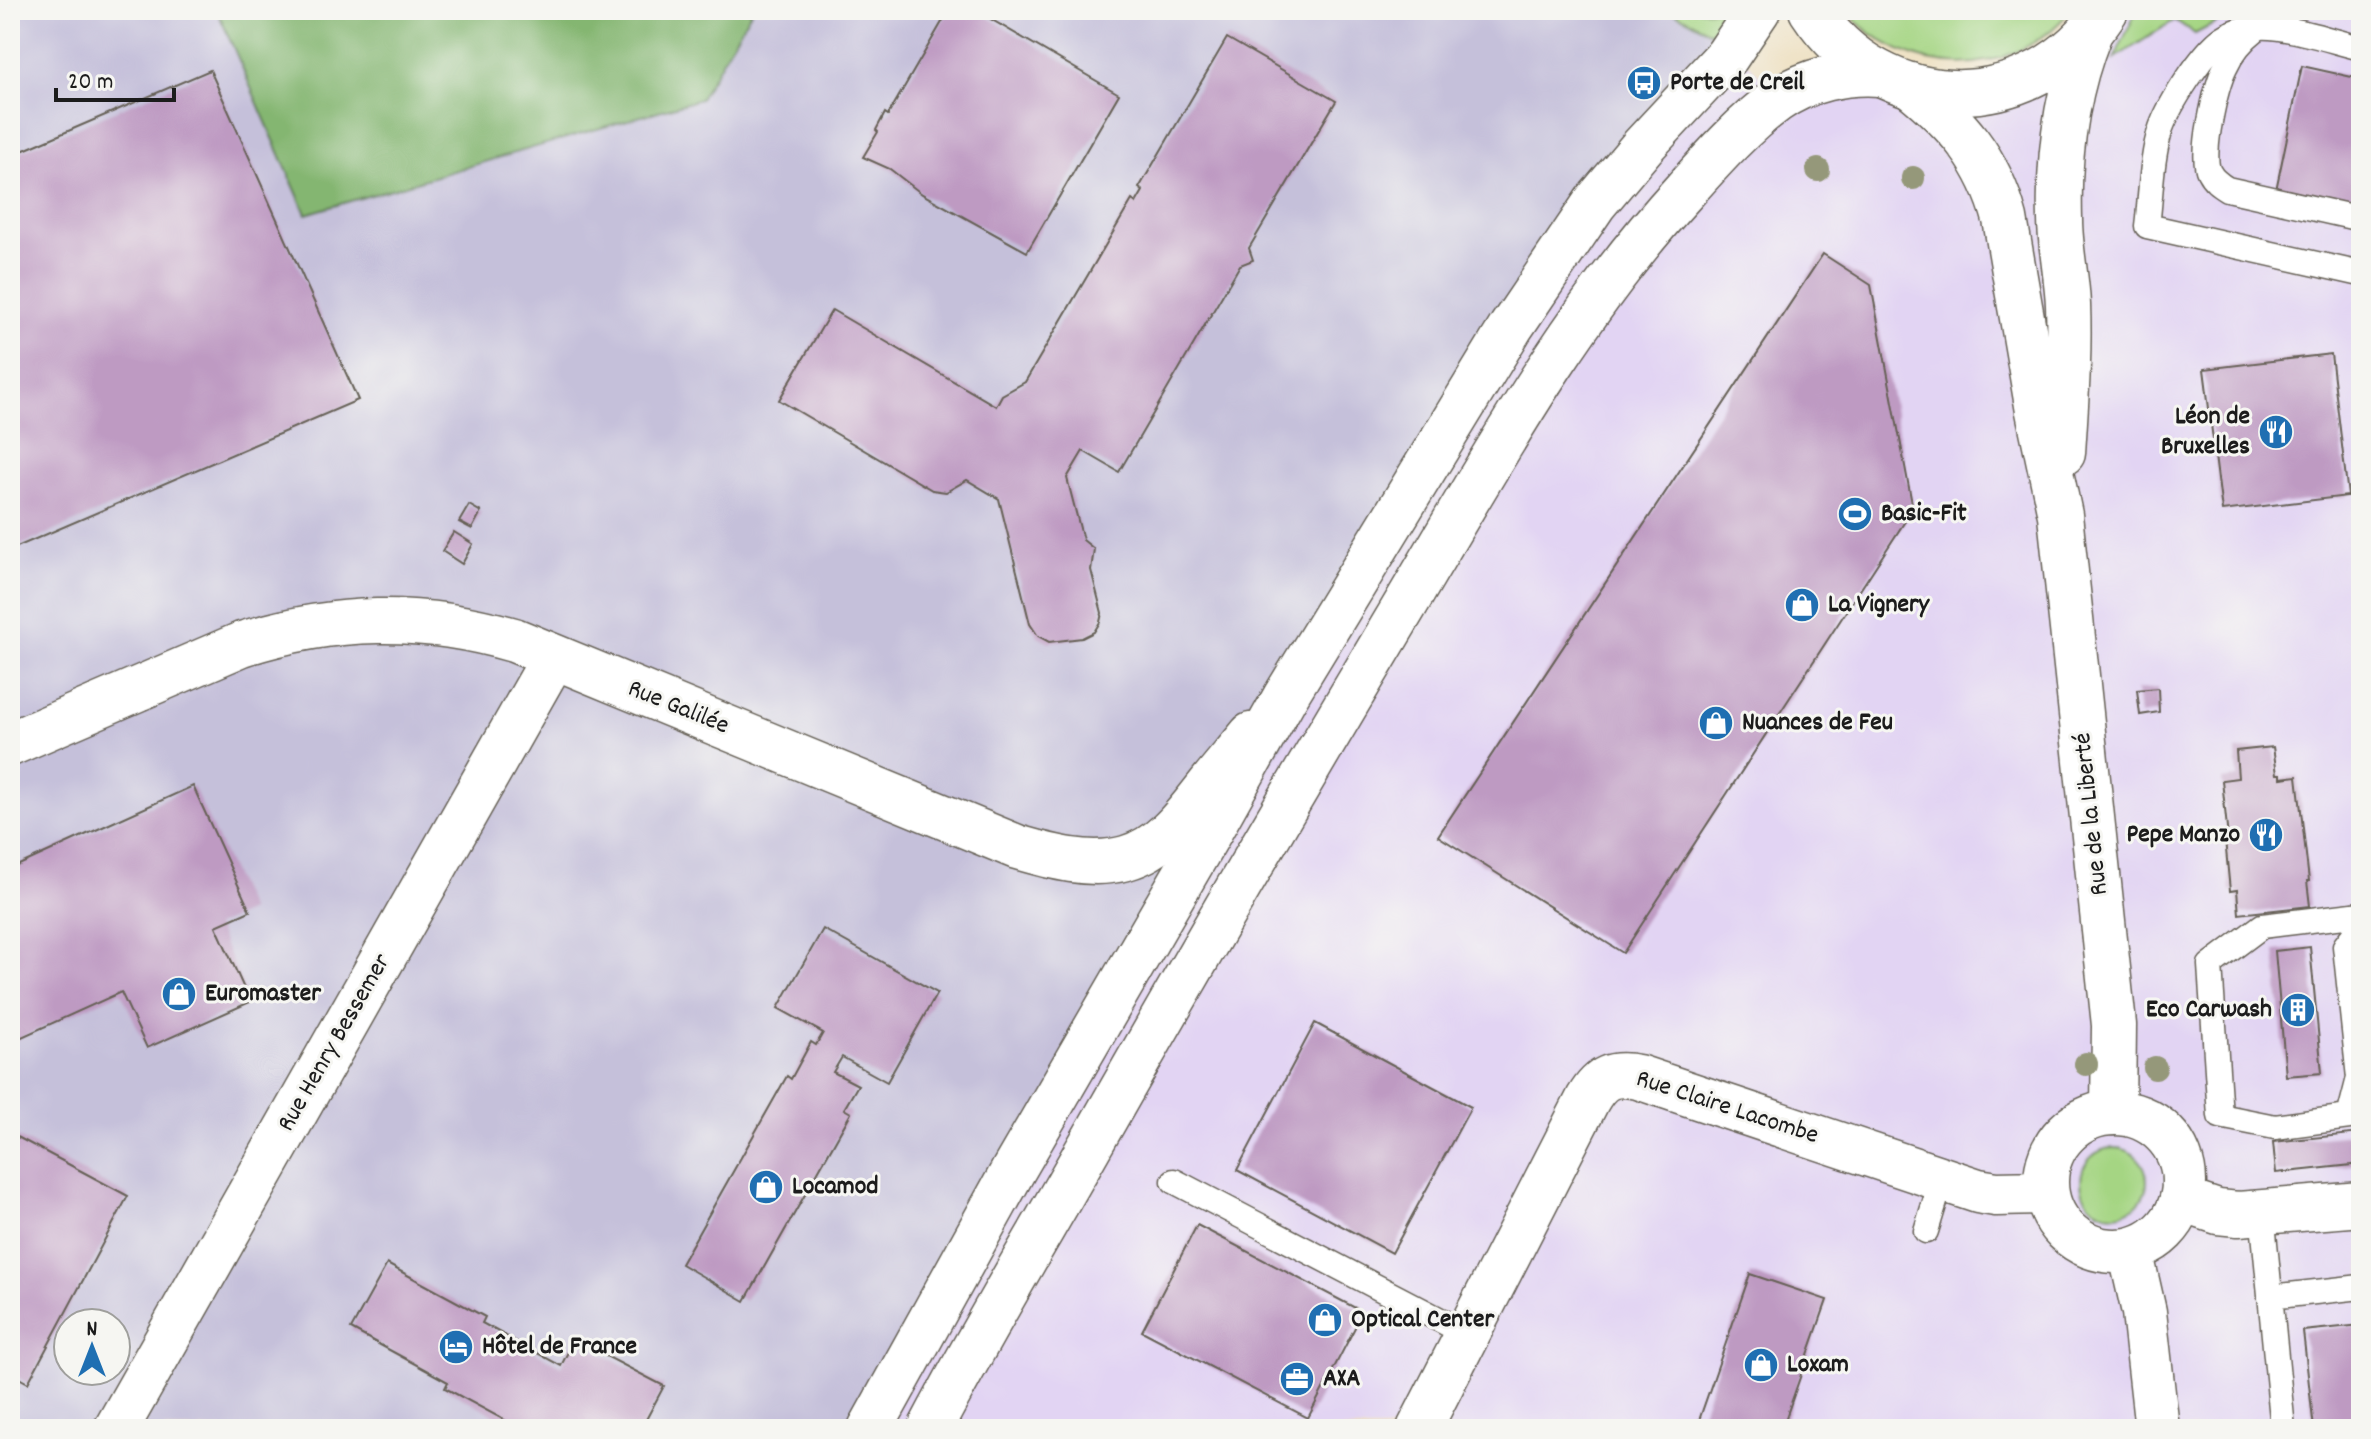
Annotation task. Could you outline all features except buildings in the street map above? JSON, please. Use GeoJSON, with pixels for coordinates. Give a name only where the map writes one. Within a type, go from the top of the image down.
{"type":"FeatureCollection","features":[{"type":"Feature","properties":{"kind":"street"},"geometry":{"type":"LineString","coordinates":[[870,1429],[1014,1169],[1285,697],[1549,268],[1595,203],[1727,56],[1758,10]]}},
{"type":"Feature","properties":{"kind":"street","name":"Rue de la Liberté"},"geometry":{"type":"LineString","coordinates":[[1811,10],[1839,44],[1859,61],[1896,80],[1948,118],[1961,132],[1996,190],[2005,219],[2038,411],[2060,515],[2114,1025],[2113,1113]]}},
{"type":"Feature","properties":{"kind":"street"},"geometry":{"type":"LineString","coordinates":[[930,1429],[1247,871],[1572,331],[1662,215],[1762,113],[1779,99],[1820,80],[1853,73],[1959,93],[2008,85],[2042,71],[2063,58],[2098,21]]}},
{"type":"Feature","properties":{"kind":"street","name":"Rue de la Liberté"},"geometry":{"type":"LineString","coordinates":[[2060,515],[2069,356],[2068,303],[2060,219],[2061,155],[2069,99],[2098,21]]}},
{"type":"Feature","properties":{"kind":"street","name":"Rue Galilée"},"geometry":{"type":"LineString","coordinates":[[10,744],[242,644],[315,625],[375,620],[431,623],[514,640],[990,836],[1040,854],[1084,861],[1126,858],[1156,843],[1184,817],[1285,697]]}},
{"type":"Feature","properties":{"kind":"street","name":"Rue Henry Bessemer"},"geometry":{"type":"LineString","coordinates":[[116,1429],[554,657]]}},
{"type":"Feature","properties":{"kind":"street","name":"Rue Claire Lacombe"},"geometry":{"type":"LineString","coordinates":[[1419,1429],[1588,1099],[1602,1080],[1624,1074],[1638,1077],[1987,1193],[2046,1193]]}},
{"type":"Feature","properties":{"kind":"street"},"geometry":{"type":"LineString","coordinates":[[2113,1113],[2144,1119],[2169,1140],[2183,1168],[2184,1190],[2173,1220],[2159,1236],[2130,1250],[2099,1250],[2072,1237],[2057,1222],[2046,1193],[2049,1161],[2065,1134],[2092,1116],[2113,1113]]}},
{"type":"Feature","properties":{"kind":"street"},"geometry":{"type":"LineString","coordinates":[[2182,1200],[2218,1212],[2238,1214],[2361,1204]]}},
{"type":"Feature","properties":{"kind":"street"},"geometry":{"type":"LineString","coordinates":[[2130,1250],[2144,1312],[2157,1429]]}},
{"type":"Feature","properties":{"kind":"lane"},"geometry":{"type":"LineString","coordinates":[[2258,27],[2239,44],[2220,81],[2205,152],[2210,174],[2227,189],[2361,219]]}},
{"type":"Feature","properties":{"kind":"lane"},"geometry":{"type":"LineString","coordinates":[[2361,48],[2272,27],[2239,30],[2226,36],[2197,67],[2161,127],[2147,226],[2361,274]]}},
{"type":"Feature","properties":{"kind":"lane"},"geometry":{"type":"LineString","coordinates":[[2336,42],[2361,59]]}},
{"type":"Feature","properties":{"kind":"lane"},"geometry":{"type":"LineString","coordinates":[[2361,914],[2262,926],[2210,965],[2220,1116],[2275,1127],[2349,1117],[2359,1078],[2345,946],[2355,933],[2361,933]]}},
{"type":"Feature","properties":{"kind":"lane"},"geometry":{"type":"LineString","coordinates":[[1926,1231],[1942,1179]]}},
{"type":"Feature","properties":{"kind":"lane"},"geometry":{"type":"LineString","coordinates":[[1174,1181],[1467,1334]]}},
{"type":"Feature","properties":{"kind":"lane"},"geometry":{"type":"LineString","coordinates":[[2262,1212],[2283,1429]]}},
{"type":"Feature","properties":{"kind":"lane"},"geometry":{"type":"LineString","coordinates":[[2270,1297],[2361,1287]]}},
{"type":"Feature","properties":{"kind":"shaded area"},"geometry":{"type":"Polygon","coordinates":[[[17,10],[217,10],[306,214],[700,99],[752,10],[1670,10],[1734,46],[1643,146],[870,1429],[10,1429],[10,13],[17,10]]]}},
{"type":"Feature","properties":{"kind":"shaded area"},"geometry":{"type":"Polygon","coordinates":[[[2106,10],[2361,10],[2361,1429],[870,1429],[1511,327],[1734,46],[1779,99],[1799,89],[1959,93],[2106,10]]]}},
{"type":"Feature","properties":{"kind":"green space"},"geometry":{"type":"Polygon","coordinates":[[[217,10],[752,10],[700,99],[306,214],[217,10]]]}},
{"type":"Feature","properties":{"kind":"green space"},"geometry":{"type":"Polygon","coordinates":[[[1670,10],[1731,10],[1712,33],[1670,10]]]}},
{"type":"Feature","properties":{"kind":"green space"},"geometry":{"type":"Polygon","coordinates":[[[1845,10],[2071,10],[2046,34],[2018,51],[1989,61],[1958,64],[1927,60],[1898,50],[1870,33],[1845,10]]]}},
{"type":"Feature","properties":{"kind":"green space"},"geometry":{"type":"Polygon","coordinates":[[[2137,10],[2251,10],[2235,13],[2195,34],[2175,20],[2114,59],[2137,10]]]}},
{"type":"Feature","properties":{"kind":"green space"},"geometry":{"type":"Polygon","coordinates":[[[2120,1148],[2138,1157],[2145,1168],[2145,1194],[2138,1205],[2127,1212],[2108,1214],[2090,1205],[2083,1194],[2081,1175],[2090,1157],[2101,1150],[2120,1148]]]}},
{"type":"Feature","properties":{"kind":"place","name":"Porte de Creil"},"geometry":{"type":"Point","coordinates":[1644,83]}},
{"type":"Feature","properties":{"kind":"place","name":"Léon de Bruxelles"},"geometry":{"type":"Point","coordinates":[2276,432]}},
{"type":"Feature","properties":{"kind":"place","name":"Basic-Fit"},"geometry":{"type":"Point","coordinates":[1855,514]}},
{"type":"Feature","properties":{"kind":"place","name":"La Vignery"},"geometry":{"type":"Point","coordinates":[1802,605]}},
{"type":"Feature","properties":{"kind":"place","name":"Nuances de Feu"},"geometry":{"type":"Point","coordinates":[1716,723]}},
{"type":"Feature","properties":{"kind":"place","name":"Pepe Manzo"},"geometry":{"type":"Point","coordinates":[2266,835]}},
{"type":"Feature","properties":{"kind":"place","name":"Euromaster"},"geometry":{"type":"Point","coordinates":[179,994]}},
{"type":"Feature","properties":{"kind":"place","name":"Eco Carwash"},"geometry":{"type":"Point","coordinates":[2298,1010]}},
{"type":"Feature","properties":{"kind":"place","name":"Locamod"},"geometry":{"type":"Point","coordinates":[766,1187]}},
{"type":"Feature","properties":{"kind":"place","name":"Optical Center"},"geometry":{"type":"Point","coordinates":[1325,1320]}},
{"type":"Feature","properties":{"kind":"place","name":"Hôtel de France"},"geometry":{"type":"Point","coordinates":[456,1347]}},
{"type":"Feature","properties":{"kind":"place","name":"Loxam"},"geometry":{"type":"Point","coordinates":[1761,1365]}},
{"type":"Feature","properties":{"kind":"place","name":"AXA"},"geometry":{"type":"Point","coordinates":[1297,1379]}}]}
